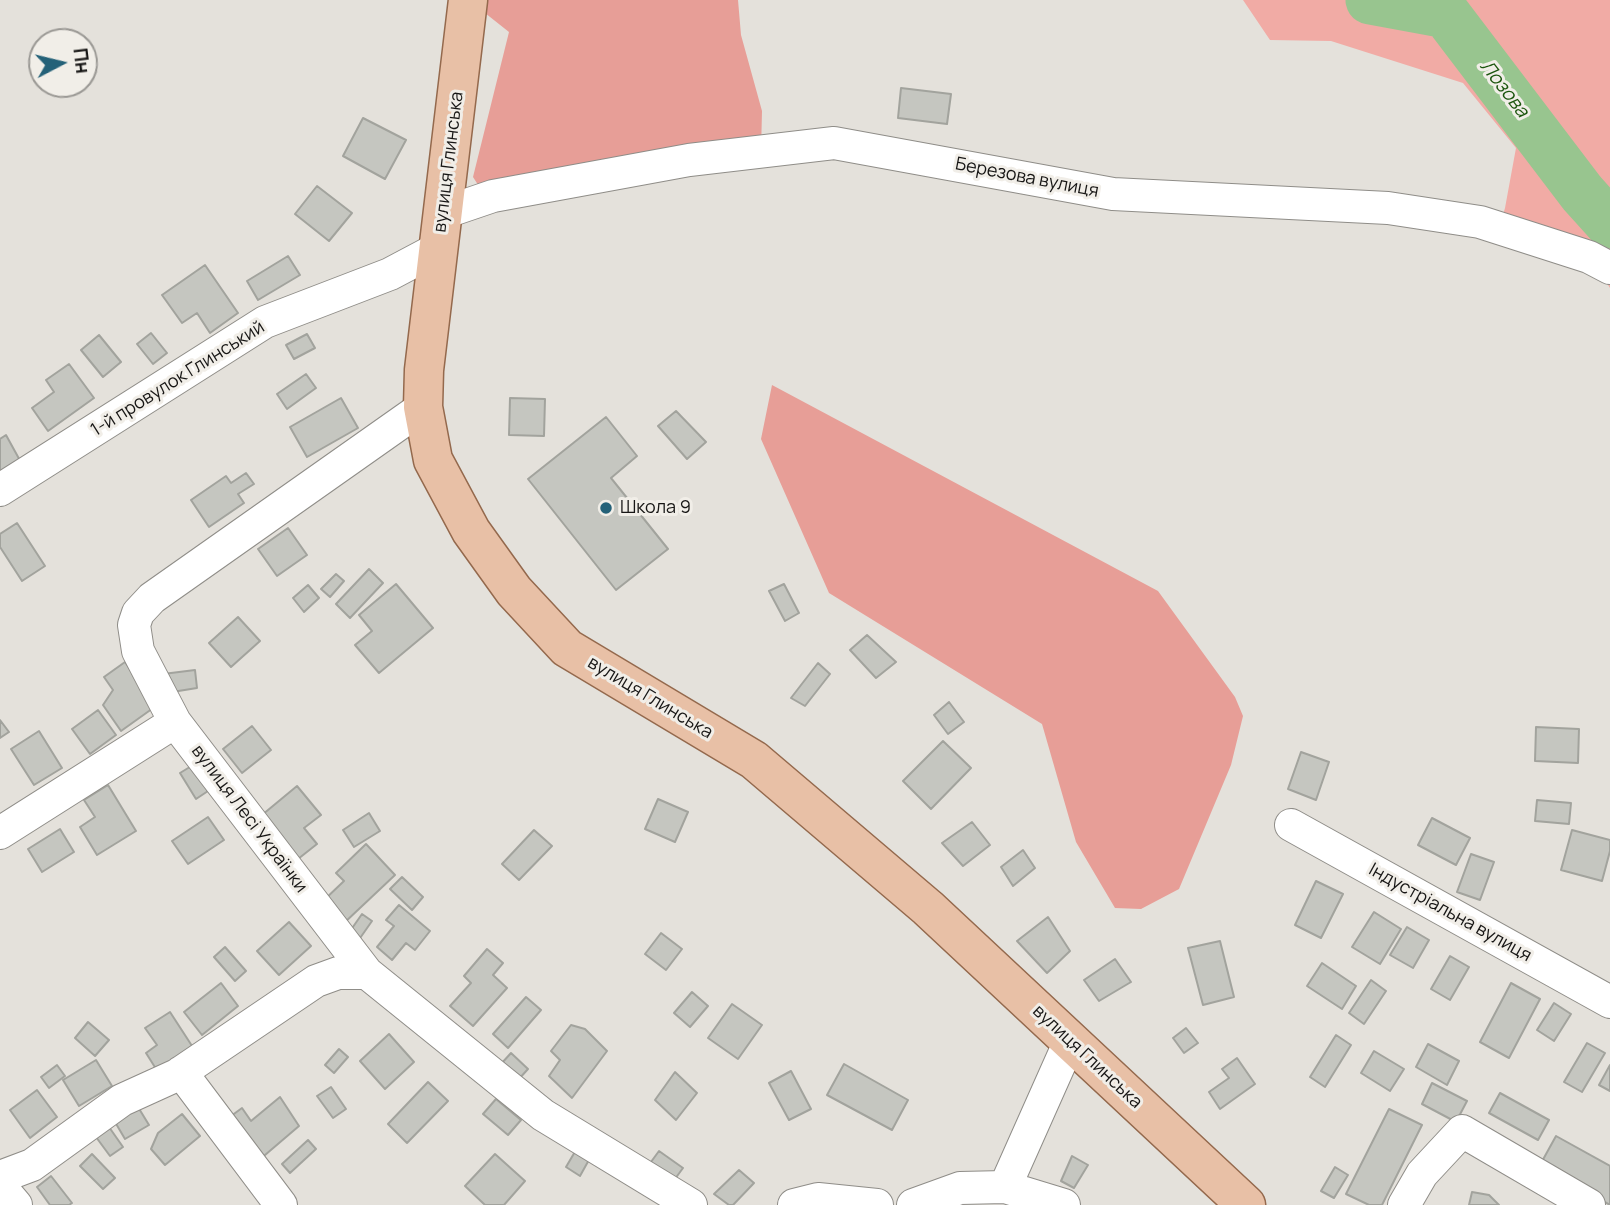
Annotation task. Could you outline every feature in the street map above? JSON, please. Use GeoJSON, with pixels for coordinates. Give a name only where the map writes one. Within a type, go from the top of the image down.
{"type":"FeatureCollection","features":[{"type":"Feature","properties":{"kind":"main road","name":"вулиця Глинська"},"geometry":{"type":"LineString","coordinates":[[467,4],[424,370],[423,407],[433,460],[471,531],[514,591],[567,648],[754,760],[928,908],[1245,1205]]}},
{"type":"Feature","properties":{"kind":"street","name":"Березова вулиця"},"geometry":{"type":"LineString","coordinates":[[441,230],[494,197],[689,160],[834,143],[1113,194],[1388,208],[1480,222],[1589,257],[1610,268]]}},
{"type":"Feature","properties":{"kind":"street","name":"1-й провулок Глинський"},"geometry":{"type":"LineString","coordinates":[[0,490],[265,322],[390,274],[441,230]]}},
{"type":"Feature","properties":{"kind":"street","name":"вулиця Лесі Українки"},"geometry":{"type":"LineString","coordinates":[[423,407],[152,597],[138,613],[134,625],[138,651],[175,722],[367,973],[543,1115],[691,1205]]}},
{"type":"Feature","properties":{"kind":"street"},"geometry":{"type":"LineString","coordinates":[[0,833],[175,722]]}},
{"type":"Feature","properties":{"kind":"street","name":"Індустріальна вулиця"},"geometry":{"type":"LineString","coordinates":[[1291,825],[1610,1002]]}},
{"type":"Feature","properties":{"kind":"street"},"geometry":{"type":"LineString","coordinates":[[0,1177],[32,1165],[122,1100],[181,1072],[316,981],[338,973],[367,973]]}},
{"type":"Feature","properties":{"kind":"street"},"geometry":{"type":"LineString","coordinates":[[1005,1187],[1070,1041]]}},
{"type":"Feature","properties":{"kind":"street"},"geometry":{"type":"LineString","coordinates":[[181,1072],[281,1205]]}},
{"type":"Feature","properties":{"kind":"street"},"geometry":{"type":"LineString","coordinates":[[1404,1205],[1422,1174],[1462,1131],[1588,1205]]}},
{"type":"Feature","properties":{"kind":"street"},"geometry":{"type":"LineString","coordinates":[[0,1186],[16,1205]]}},
{"type":"Feature","properties":{"kind":"street"},"geometry":{"type":"LineString","coordinates":[[913,1205],[960,1188],[1005,1187],[1064,1205]]}},
{"type":"Feature","properties":{"kind":"street"},"geometry":{"type":"LineString","coordinates":[[794,1205],[818,1199],[877,1205]]}},
{"type":"Feature","properties":{"kind":"shaded area"},"geometry":{"type":"Polygon","coordinates":[[[487,0],[738,0],[741,35],[762,111],[761,152],[482,191],[473,177],[509,32],[485,13],[487,0]]]}},
{"type":"Feature","properties":{"kind":"shaded area"},"geometry":{"type":"Polygon","coordinates":[[[1243,0],[1610,0],[1610,288],[1601,274],[1495,242],[1505,208],[1516,148],[1463,83],[1331,41],[1270,40],[1243,0]]]}},
{"type":"Feature","properties":{"kind":"shaded area"},"geometry":{"type":"Polygon","coordinates":[[[772,385],[1158,591],[1235,697],[1243,716],[1231,765],[1179,889],[1141,909],[1115,908],[1076,842],[1042,724],[829,593],[761,439],[772,385]]]}},
{"type":"Feature","properties":{"kind":"building"},"geometry":{"type":"Polygon","coordinates":[[[901,88],[951,94],[947,124],[898,118],[901,88]]]}},
{"type":"Feature","properties":{"kind":"building"},"geometry":{"type":"Polygon","coordinates":[[[363,118],[406,140],[385,179],[343,156],[363,118]]]}},
{"type":"Feature","properties":{"kind":"building"},"geometry":{"type":"Polygon","coordinates":[[[317,186],[352,213],[329,241],[295,214],[317,186]]]}},
{"type":"Feature","properties":{"kind":"building"},"geometry":{"type":"Polygon","coordinates":[[[288,256],[300,275],[258,300],[247,281],[288,256]]]}},
{"type":"Feature","properties":{"kind":"building"},"geometry":{"type":"Polygon","coordinates":[[[205,265],[238,313],[210,333],[197,313],[182,323],[162,295],[205,265]]]}},
{"type":"Feature","properties":{"kind":"building"},"geometry":{"type":"Polygon","coordinates":[[[151,333],[167,353],[153,364],[137,344],[151,333]]]}},
{"type":"Feature","properties":{"kind":"building"},"geometry":{"type":"Polygon","coordinates":[[[307,334],[315,348],[294,359],[286,345],[307,334]]]}},
{"type":"Feature","properties":{"kind":"building"},"geometry":{"type":"Polygon","coordinates":[[[99,335],[121,362],[103,377],[81,350],[99,335]]]}},
{"type":"Feature","properties":{"kind":"building"},"geometry":{"type":"Polygon","coordinates":[[[69,364],[94,398],[48,431],[32,408],[54,392],[46,380],[69,364]]]}},
{"type":"Feature","properties":{"kind":"building"},"geometry":{"type":"Polygon","coordinates":[[[306,374],[316,388],[287,409],[277,394],[306,374]]]}},
{"type":"Feature","properties":{"kind":"building"},"geometry":{"type":"Polygon","coordinates":[[[341,398],[358,428],[307,457],[290,427],[341,398]]]}},
{"type":"Feature","properties":{"kind":"building"},"geometry":{"type":"Polygon","coordinates":[[[510,398],[545,399],[544,436],[509,435],[510,398]]]}},
{"type":"Feature","properties":{"kind":"building"},"geometry":{"type":"Polygon","coordinates":[[[676,411],[706,442],[687,459],[658,426],[676,411]]]}},
{"type":"Feature","properties":{"kind":"building"},"geometry":{"type":"Polygon","coordinates":[[[606,417],[637,456],[611,478],[668,549],[616,590],[528,479],[606,417]]]}},
{"type":"Feature","properties":{"kind":"building"},"geometry":{"type":"Polygon","coordinates":[[[6,435],[23,466],[0,479],[0,439],[6,435]]]}},
{"type":"Feature","properties":{"kind":"building"},"geometry":{"type":"Polygon","coordinates":[[[246,473],[254,484],[238,494],[244,503],[209,527],[191,500],[226,476],[231,483],[246,473]]]}},
{"type":"Feature","properties":{"kind":"building"},"geometry":{"type":"Polygon","coordinates":[[[17,523],[45,566],[22,581],[0,547],[0,534],[17,523]]]}},
{"type":"Feature","properties":{"kind":"building"},"geometry":{"type":"Polygon","coordinates":[[[288,528],[307,555],[277,576],[258,549],[288,528]]]}},
{"type":"Feature","properties":{"kind":"building"},"geometry":{"type":"Polygon","coordinates":[[[369,569],[383,583],[350,618],[336,604],[369,569]]]}},
{"type":"Feature","properties":{"kind":"building"},"geometry":{"type":"Polygon","coordinates":[[[336,574],[344,581],[330,597],[321,589],[336,574]]]}},
{"type":"Feature","properties":{"kind":"building"},"geometry":{"type":"Polygon","coordinates":[[[396,584],[433,628],[379,673],[355,645],[372,631],[359,615],[396,584]]]}},
{"type":"Feature","properties":{"kind":"building"},"geometry":{"type":"Polygon","coordinates":[[[784,584],[799,613],[785,621],[769,591],[784,584]]]}},
{"type":"Feature","properties":{"kind":"building"},"geometry":{"type":"Polygon","coordinates":[[[308,585],[319,598],[304,612],[293,598],[308,585]]]}},
{"type":"Feature","properties":{"kind":"building"},"geometry":{"type":"Polygon","coordinates":[[[238,617],[260,641],[231,667],[209,643],[238,617]]]}},
{"type":"Feature","properties":{"kind":"building"},"geometry":{"type":"Polygon","coordinates":[[[867,635],[896,662],[876,678],[850,650],[867,635]]]}},
{"type":"Feature","properties":{"kind":"building"},"geometry":{"type":"Polygon","coordinates":[[[125,662],[156,706],[121,731],[103,705],[113,690],[104,677],[125,662]]]}},
{"type":"Feature","properties":{"kind":"building"},"geometry":{"type":"Polygon","coordinates":[[[818,663],[830,674],[805,706],[791,698],[818,663]]]}},
{"type":"Feature","properties":{"kind":"building"},"geometry":{"type":"Polygon","coordinates":[[[195,670],[197,688],[166,693],[163,674],[195,670]]]}},
{"type":"Feature","properties":{"kind":"building"},"geometry":{"type":"Polygon","coordinates":[[[949,702],[964,722],[948,734],[934,715],[949,702]]]}},
{"type":"Feature","properties":{"kind":"building"},"geometry":{"type":"Polygon","coordinates":[[[98,710],[116,735],[90,754],[72,729],[98,710]]]}},
{"type":"Feature","properties":{"kind":"building"},"geometry":{"type":"Polygon","coordinates":[[[0,720],[9,732],[0,738],[0,720]]]}},
{"type":"Feature","properties":{"kind":"building"},"geometry":{"type":"Polygon","coordinates":[[[252,726],[271,750],[242,773],[223,749],[252,726]]]}},
{"type":"Feature","properties":{"kind":"building"},"geometry":{"type":"Polygon","coordinates":[[[1536,727],[1579,729],[1578,763],[1535,761],[1536,727]]]}},
{"type":"Feature","properties":{"kind":"building"},"geometry":{"type":"Polygon","coordinates":[[[39,731],[62,768],[34,785],[11,749],[39,731]]]}},
{"type":"Feature","properties":{"kind":"building"},"geometry":{"type":"Polygon","coordinates":[[[943,741],[971,768],[931,809],[903,781],[943,741]]]}},
{"type":"Feature","properties":{"kind":"building"},"geometry":{"type":"Polygon","coordinates":[[[1301,752],[1329,762],[1316,800],[1288,789],[1301,752]]]}},
{"type":"Feature","properties":{"kind":"building"},"geometry":{"type":"Polygon","coordinates":[[[193,765],[208,791],[196,799],[180,773],[193,765]]]}},
{"type":"Feature","properties":{"kind":"building"},"geometry":{"type":"Polygon","coordinates":[[[108,785],[136,831],[97,855],[80,827],[95,817],[84,800],[108,785]]]}},
{"type":"Feature","properties":{"kind":"building"},"geometry":{"type":"Polygon","coordinates":[[[297,786],[321,815],[304,828],[317,844],[298,859],[262,815],[297,786]]]}},
{"type":"Feature","properties":{"kind":"building"},"geometry":{"type":"Polygon","coordinates":[[[658,799],[688,812],[675,842],[645,829],[658,799]]]}},
{"type":"Feature","properties":{"kind":"building"},"geometry":{"type":"Polygon","coordinates":[[[1537,800],[1571,803],[1569,824],[1535,821],[1537,800]]]}},
{"type":"Feature","properties":{"kind":"building"},"geometry":{"type":"Polygon","coordinates":[[[369,813],[380,831],[354,847],[343,830],[369,813]]]}},
{"type":"Feature","properties":{"kind":"building"},"geometry":{"type":"Polygon","coordinates":[[[208,817],[224,840],[188,864],[172,841],[208,817]]]}},
{"type":"Feature","properties":{"kind":"building"},"geometry":{"type":"Polygon","coordinates":[[[1432,818],[1470,838],[1456,865],[1418,845],[1432,818]]]}},
{"type":"Feature","properties":{"kind":"building"},"geometry":{"type":"Polygon","coordinates":[[[972,822],[990,845],[963,866],[942,843],[972,822]]]}},
{"type":"Feature","properties":{"kind":"building"},"geometry":{"type":"Polygon","coordinates":[[[60,829],[74,852],[42,872],[28,849],[60,829]]]}},
{"type":"Feature","properties":{"kind":"building"},"geometry":{"type":"Polygon","coordinates":[[[534,830],[552,846],[519,880],[502,864],[534,830]]]}},
{"type":"Feature","properties":{"kind":"building"},"geometry":{"type":"Polygon","coordinates":[[[1572,830],[1610,840],[1610,851],[1602,881],[1561,870],[1572,830]]]}},
{"type":"Feature","properties":{"kind":"building"},"geometry":{"type":"Polygon","coordinates":[[[366,844],[395,875],[343,924],[322,902],[344,881],[336,873],[366,844]]]}},
{"type":"Feature","properties":{"kind":"building"},"geometry":{"type":"Polygon","coordinates":[[[1023,850],[1035,868],[1013,886],[1001,867],[1023,850]]]}},
{"type":"Feature","properties":{"kind":"building"},"geometry":{"type":"Polygon","coordinates":[[[1471,854],[1494,862],[1480,900],[1457,892],[1471,854]]]}},
{"type":"Feature","properties":{"kind":"building"},"geometry":{"type":"Polygon","coordinates":[[[402,877],[423,897],[412,910],[390,889],[402,877]]]}},
{"type":"Feature","properties":{"kind":"building"},"geometry":{"type":"Polygon","coordinates":[[[1316,881],[1343,894],[1321,938],[1295,925],[1316,881]]]}},
{"type":"Feature","properties":{"kind":"building"},"geometry":{"type":"Polygon","coordinates":[[[399,905],[430,931],[415,950],[406,943],[392,960],[377,947],[394,926],[386,920],[399,905]]]}},
{"type":"Feature","properties":{"kind":"building"},"geometry":{"type":"Polygon","coordinates":[[[1374,912],[1401,929],[1380,964],[1352,947],[1374,912]]]}},
{"type":"Feature","properties":{"kind":"building"},"geometry":{"type":"Polygon","coordinates":[[[362,914],[372,921],[358,941],[348,934],[362,914]]]}},
{"type":"Feature","properties":{"kind":"building"},"geometry":{"type":"Polygon","coordinates":[[[1048,917],[1070,951],[1047,973],[1017,941],[1048,917]]]}},
{"type":"Feature","properties":{"kind":"building"},"geometry":{"type":"Polygon","coordinates":[[[289,922],[311,946],[279,975],[257,951],[289,922]]]}},
{"type":"Feature","properties":{"kind":"building"},"geometry":{"type":"Polygon","coordinates":[[[1407,927],[1429,940],[1413,968],[1390,955],[1407,927]]]}},
{"type":"Feature","properties":{"kind":"building"},"geometry":{"type":"Polygon","coordinates":[[[661,933],[682,949],[666,970],[645,954],[661,933]]]}},
{"type":"Feature","properties":{"kind":"building"},"geometry":{"type":"Polygon","coordinates":[[[1220,941],[1234,997],[1203,1005],[1188,948],[1220,941]]]}},
{"type":"Feature","properties":{"kind":"building"},"geometry":{"type":"Polygon","coordinates":[[[225,947],[246,971],[235,981],[214,957],[225,947]]]}},
{"type":"Feature","properties":{"kind":"building"},"geometry":{"type":"Polygon","coordinates":[[[487,949],[503,963],[493,975],[507,988],[473,1026],[450,1006],[471,983],[464,976],[487,949]]]}},
{"type":"Feature","properties":{"kind":"building"},"geometry":{"type":"Polygon","coordinates":[[[1450,956],[1469,967],[1450,1000],[1431,989],[1450,956]]]}},
{"type":"Feature","properties":{"kind":"building"},"geometry":{"type":"Polygon","coordinates":[[[1115,959],[1131,982],[1099,1001],[1084,980],[1115,959]]]}},
{"type":"Feature","properties":{"kind":"building"},"geometry":{"type":"Polygon","coordinates":[[[1322,963],[1356,986],[1342,1009],[1307,986],[1322,963]]]}},
{"type":"Feature","properties":{"kind":"building"},"geometry":{"type":"Polygon","coordinates":[[[1371,980],[1386,991],[1364,1024],[1349,1013],[1371,980]]]}},
{"type":"Feature","properties":{"kind":"building"},"geometry":{"type":"Polygon","coordinates":[[[221,983],[238,1006],[202,1035],[184,1012],[221,983]]]}},
{"type":"Feature","properties":{"kind":"building"},"geometry":{"type":"Polygon","coordinates":[[[1511,983],[1540,999],[1509,1058],[1480,1042],[1511,983]]]}},
{"type":"Feature","properties":{"kind":"building"},"geometry":{"type":"Polygon","coordinates":[[[692,992],[708,1006],[690,1027],[674,1013],[692,992]]]}},
{"type":"Feature","properties":{"kind":"building"},"geometry":{"type":"Polygon","coordinates":[[[526,997],[541,1010],[508,1048],[493,1034],[526,997]]]}},
{"type":"Feature","properties":{"kind":"building"},"geometry":{"type":"Polygon","coordinates":[[[1554,1003],[1571,1014],[1554,1041],[1537,1030],[1554,1003]]]}},
{"type":"Feature","properties":{"kind":"building"},"geometry":{"type":"Polygon","coordinates":[[[732,1004],[762,1025],[738,1059],[708,1038],[732,1004]]]}},
{"type":"Feature","properties":{"kind":"building"},"geometry":{"type":"Polygon","coordinates":[[[170,1012],[194,1049],[158,1072],[146,1053],[157,1045],[145,1028],[170,1012]]]}},
{"type":"Feature","properties":{"kind":"building"},"geometry":{"type":"Polygon","coordinates":[[[88,1022],[109,1040],[95,1056],[75,1038],[88,1022]]]}},
{"type":"Feature","properties":{"kind":"building"},"geometry":{"type":"Polygon","coordinates":[[[571,1025],[585,1029],[607,1051],[572,1098],[549,1076],[560,1060],[551,1051],[571,1025]]]}},
{"type":"Feature","properties":{"kind":"building"},"geometry":{"type":"Polygon","coordinates":[[[1186,1028],[1198,1043],[1184,1053],[1173,1038],[1186,1028]]]}},
{"type":"Feature","properties":{"kind":"building"},"geometry":{"type":"Polygon","coordinates":[[[389,1034],[414,1062],[385,1089],[360,1061],[389,1034]]]}},
{"type":"Feature","properties":{"kind":"building"},"geometry":{"type":"Polygon","coordinates":[[[1336,1035],[1351,1045],[1325,1087],[1310,1077],[1336,1035]]]}},
{"type":"Feature","properties":{"kind":"building"},"geometry":{"type":"Polygon","coordinates":[[[1587,1043],[1605,1053],[1582,1092],[1564,1082],[1587,1043]]]}},
{"type":"Feature","properties":{"kind":"building"},"geometry":{"type":"Polygon","coordinates":[[[1428,1044],[1459,1061],[1447,1085],[1416,1067],[1428,1044]]]}},
{"type":"Feature","properties":{"kind":"building"},"geometry":{"type":"Polygon","coordinates":[[[339,1049],[348,1057],[334,1073],[325,1065],[339,1049]]]}},
{"type":"Feature","properties":{"kind":"building"},"geometry":{"type":"Polygon","coordinates":[[[1374,1051],[1404,1069],[1390,1091],[1361,1073],[1374,1051]]]}},
{"type":"Feature","properties":{"kind":"building"},"geometry":{"type":"Polygon","coordinates":[[[511,1053],[528,1069],[518,1080],[501,1064],[511,1053]]]}},
{"type":"Feature","properties":{"kind":"building"},"geometry":{"type":"Polygon","coordinates":[[[1237,1058],[1255,1084],[1220,1109],[1209,1092],[1229,1078],[1222,1069],[1237,1058]]]}},
{"type":"Feature","properties":{"kind":"building"},"geometry":{"type":"Polygon","coordinates":[[[96,1060],[112,1086],[79,1106],[63,1080],[96,1060]]]}},
{"type":"Feature","properties":{"kind":"building"},"geometry":{"type":"Polygon","coordinates":[[[844,1064],[908,1100],[892,1130],[827,1095],[844,1064]]]}},
{"type":"Feature","properties":{"kind":"building"},"geometry":{"type":"Polygon","coordinates":[[[57,1065],[65,1076],[49,1088],[41,1077],[57,1065]]]}},
{"type":"Feature","properties":{"kind":"building"},"geometry":{"type":"Polygon","coordinates":[[[1610,1065],[1610,1091],[1599,1085],[1610,1065]]]}},
{"type":"Feature","properties":{"kind":"building"},"geometry":{"type":"Polygon","coordinates":[[[791,1071],[811,1109],[789,1120],[769,1083],[791,1071]]]}},
{"type":"Feature","properties":{"kind":"building"},"geometry":{"type":"Polygon","coordinates":[[[675,1072],[697,1093],[676,1120],[655,1100],[675,1072]]]}},
{"type":"Feature","properties":{"kind":"building"},"geometry":{"type":"Polygon","coordinates":[[[428,1082],[448,1101],[407,1143],[388,1124],[428,1082]]]}},
{"type":"Feature","properties":{"kind":"building"},"geometry":{"type":"Polygon","coordinates":[[[1432,1083],[1467,1101],[1456,1122],[1422,1104],[1432,1083]]]}},
{"type":"Feature","properties":{"kind":"building"},"geometry":{"type":"Polygon","coordinates":[[[331,1087],[346,1109],[333,1118],[317,1096],[331,1087]]]}},
{"type":"Feature","properties":{"kind":"building"},"geometry":{"type":"Polygon","coordinates":[[[37,1090],[57,1117],[30,1138],[10,1110],[37,1090]]]}},
{"type":"Feature","properties":{"kind":"building"},"geometry":{"type":"Polygon","coordinates":[[[1500,1093],[1549,1120],[1538,1140],[1489,1113],[1500,1093]]]}},
{"type":"Feature","properties":{"kind":"building"},"geometry":{"type":"Polygon","coordinates":[[[280,1097],[299,1126],[258,1161],[227,1119],[242,1108],[251,1121],[280,1097]]]}},
{"type":"Feature","properties":{"kind":"building"},"geometry":{"type":"Polygon","coordinates":[[[496,1099],[521,1120],[508,1135],[483,1114],[496,1099]]]}},
{"type":"Feature","properties":{"kind":"building"},"geometry":{"type":"Polygon","coordinates":[[[138,1107],[149,1125],[125,1139],[115,1122],[138,1107]]]}},
{"type":"Feature","properties":{"kind":"building"},"geometry":{"type":"Polygon","coordinates":[[[1389,1109],[1422,1125],[1382,1205],[1369,1205],[1346,1194],[1389,1109]]]}},
{"type":"Feature","properties":{"kind":"building"},"geometry":{"type":"Polygon","coordinates":[[[182,1114],[200,1136],[165,1165],[151,1149],[158,1133],[182,1114]]]}},
{"type":"Feature","properties":{"kind":"building"},"geometry":{"type":"Polygon","coordinates":[[[109,1127],[123,1147],[110,1156],[96,1137],[109,1127]]]}},
{"type":"Feature","properties":{"kind":"building"},"geometry":{"type":"Polygon","coordinates":[[[1556,1136],[1610,1166],[1610,1205],[1540,1165],[1556,1136]]]}},
{"type":"Feature","properties":{"kind":"building"},"geometry":{"type":"Polygon","coordinates":[[[308,1140],[316,1149],[290,1173],[282,1164],[308,1140]]]}},
{"type":"Feature","properties":{"kind":"building"},"geometry":{"type":"Polygon","coordinates":[[[576,1150],[590,1158],[580,1176],[566,1167],[576,1150]]]}},
{"type":"Feature","properties":{"kind":"building"},"geometry":{"type":"Polygon","coordinates":[[[659,1151],[683,1168],[672,1183],[648,1166],[659,1151]]]}},
{"type":"Feature","properties":{"kind":"building"},"geometry":{"type":"Polygon","coordinates":[[[92,1154],[115,1178],[103,1189],[80,1166],[92,1154]]]}},
{"type":"Feature","properties":{"kind":"building"},"geometry":{"type":"Polygon","coordinates":[[[495,1154],[525,1181],[504,1205],[485,1205],[465,1186],[495,1154]]]}},
{"type":"Feature","properties":{"kind":"building"},"geometry":{"type":"Polygon","coordinates":[[[1072,1156],[1088,1165],[1074,1188],[1061,1181],[1072,1156]]]}},
{"type":"Feature","properties":{"kind":"building"},"geometry":{"type":"Polygon","coordinates":[[[1335,1167],[1348,1175],[1334,1198],[1321,1191],[1335,1167]]]}},
{"type":"Feature","properties":{"kind":"building"},"geometry":{"type":"Polygon","coordinates":[[[739,1170],[754,1183],[733,1205],[729,1205],[714,1194],[739,1170]]]}},
{"type":"Feature","properties":{"kind":"building"},"geometry":{"type":"Polygon","coordinates":[[[51,1176],[72,1203],[50,1205],[37,1187],[51,1176]]]}},
{"type":"Feature","properties":{"kind":"building"},"geometry":{"type":"Polygon","coordinates":[[[1472,1192],[1489,1195],[1499,1205],[1469,1205],[1472,1192]]]}},
{"type":"Feature","properties":{"kind":"waterway","name":"Лозова"},"geometry":{"type":"LineString","coordinates":[[1370,0],[1446,14],[1582,193],[1610,224]]}},
{"type":"Feature","properties":{"kind":"waterway"},"geometry":{"type":"LineString","coordinates":[[1446,14],[1454,0]]}},
{"type":"Feature","properties":{"kind":"place","name":"Школа 9"},"geometry":{"type":"Point","coordinates":[606,508]}}]}
